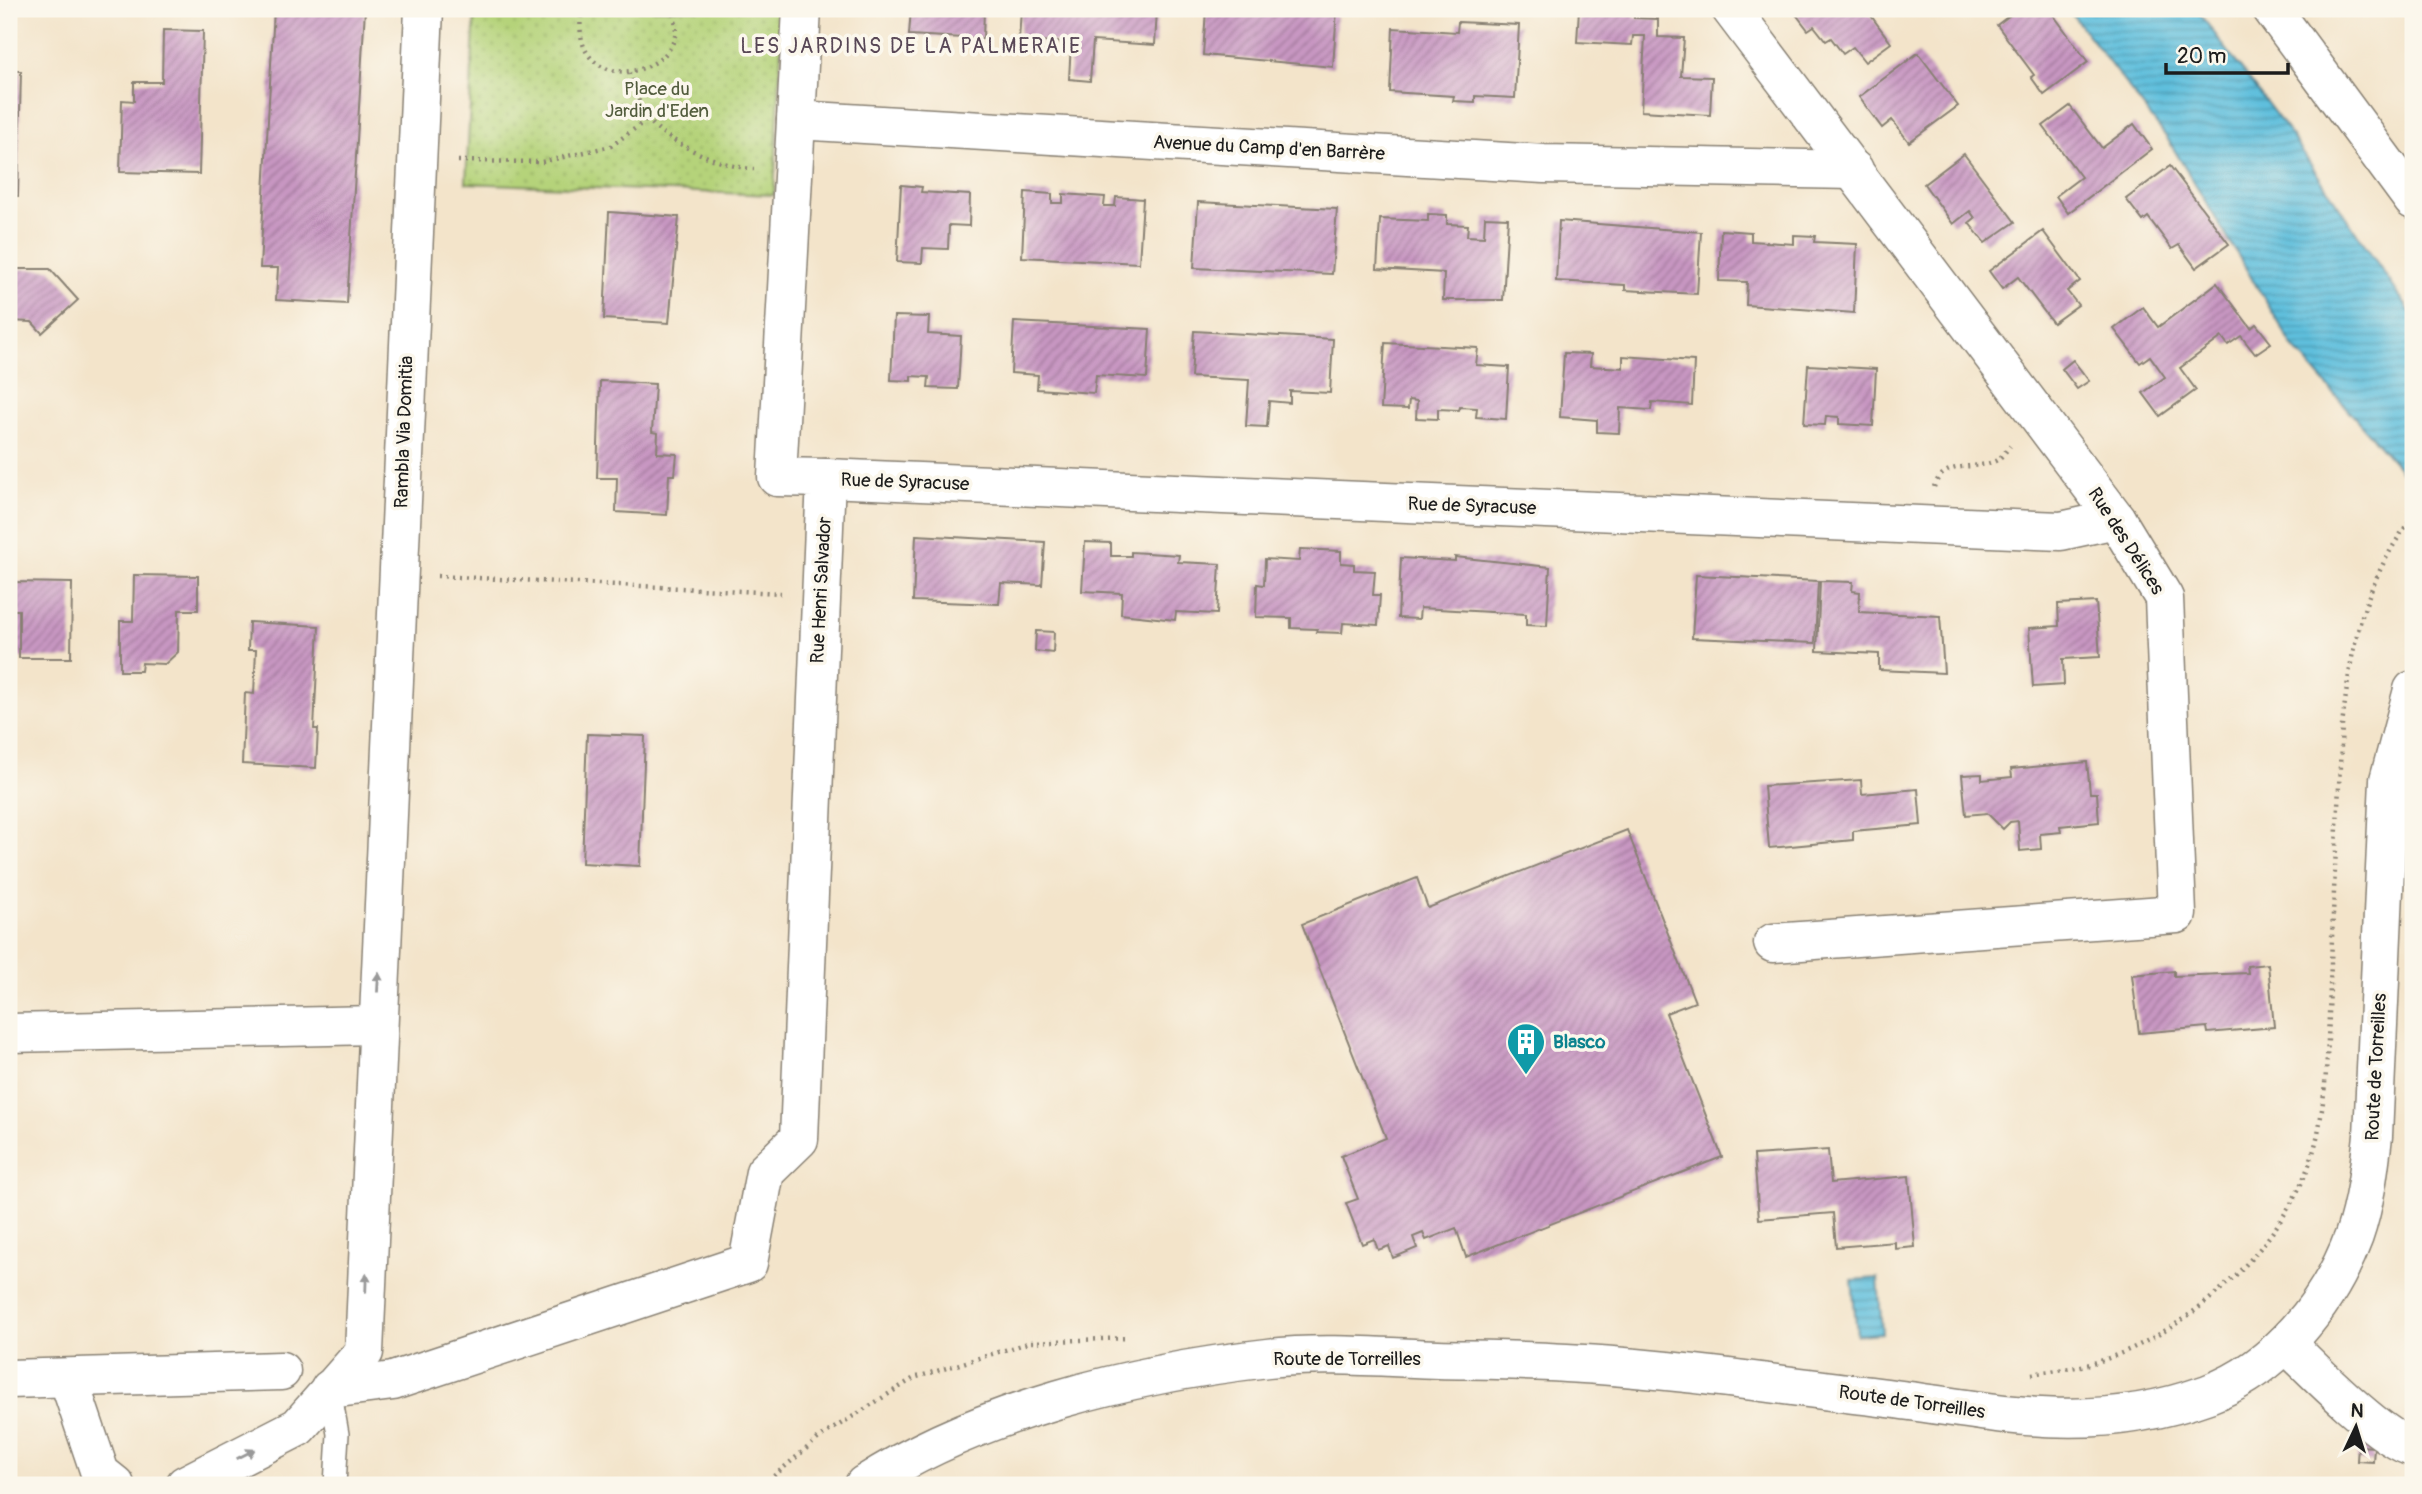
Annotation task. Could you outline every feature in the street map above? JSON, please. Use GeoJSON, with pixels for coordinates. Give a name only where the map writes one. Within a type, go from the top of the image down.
{"type":"FeatureCollection","features":[{"type":"Feature","properties":{"kind":"street","name":"Rambla Via Domitia"},"geometry":{"type":"LineString","coordinates":[[185,1485],[298,1427],[364,1352],[376,1025],[424,9]]}},
{"type":"Feature","properties":{"kind":"street"},"geometry":{"type":"LineString","coordinates":[[802,9],[777,477],[826,478]]}},
{"type":"Feature","properties":{"kind":"street","name":"Rue des Délices"},"geometry":{"type":"LineString","coordinates":[[1731,9],[2116,519],[2164,598],[2177,914],[1773,943]]}},
{"type":"Feature","properties":{"kind":"street"},"geometry":{"type":"LineString","coordinates":[[2272,9],[2413,200]]}},
{"type":"Feature","properties":{"kind":"street","name":"Avenue du Camp d'en Barrère"},"geometry":{"type":"LineString","coordinates":[[796,120],[1544,164],[1854,170]]}},
{"type":"Feature","properties":{"kind":"street","name":"Rue de Syracuse"},"geometry":{"type":"LineString","coordinates":[[826,478],[2061,531],[2116,519]]}},
{"type":"Feature","properties":{"kind":"street","name":"Rue Henri Salvador"},"geometry":{"type":"LineString","coordinates":[[331,1389],[393,1381],[748,1263],[765,1172],[799,1139],[826,478]]}},
{"type":"Feature","properties":{"kind":"street","name":"Route de Torreilles"},"geometry":{"type":"LineString","coordinates":[[864,1485],[905,1458],[1031,1407],[1137,1381],[1270,1358],[1396,1357],[1570,1363],[1868,1395],[2042,1419],[2107,1418],[2161,1409],[2212,1392],[2260,1366],[2286,1343],[2311,1315],[2337,1275],[2354,1235],[2365,1194],[2373,1136],[2389,780],[2413,690]]}},
{"type":"Feature","properties":{"kind":"street"},"geometry":{"type":"LineString","coordinates":[[9,1033],[376,1025]]}},
{"type":"Feature","properties":{"kind":"street"},"geometry":{"type":"LineString","coordinates":[[2286,1343],[2379,1427],[2402,1445],[2413,1447]]}},
{"type":"Feature","properties":{"kind":"street"},"geometry":{"type":"LineString","coordinates":[[9,1380],[281,1371]]}},
{"type":"Feature","properties":{"kind":"street"},"geometry":{"type":"LineString","coordinates":[[68,1378],[100,1473],[115,1485]]}},
{"type":"Feature","properties":{"kind":"lane"},"geometry":{"type":"LineString","coordinates":[[331,1389],[338,1434],[335,1485]]}},
{"type":"Feature","properties":{"kind":"path"},"geometry":{"type":"LineString","coordinates":[[582,9],[579,27],[583,46],[594,61],[610,71],[629,74],[650,68],[666,54],[674,34],[671,9]]}},
{"type":"Feature","properties":{"kind":"path"},"geometry":{"type":"LineString","coordinates":[[629,74],[648,119],[684,146],[736,168],[793,170]]}},
{"type":"Feature","properties":{"kind":"path"},"geometry":{"type":"LineString","coordinates":[[458,161],[542,162],[611,146],[648,119]]}},
{"type":"Feature","properties":{"kind":"path"},"geometry":{"type":"LineString","coordinates":[[1927,525],[1930,498],[1937,477],[1951,468],[1995,462],[2040,417]]}},
{"type":"Feature","properties":{"kind":"path"},"geometry":{"type":"LineString","coordinates":[[2022,1376],[2099,1361],[2159,1334],[2199,1308],[2257,1253],[2301,1184],[2316,1139],[2326,1080],[2342,726],[2349,669],[2367,596],[2382,561],[2413,516]]}},
{"type":"Feature","properties":{"kind":"path"},"geometry":{"type":"LineString","coordinates":[[398,572],[821,595]]}},
{"type":"Feature","properties":{"kind":"path"},"geometry":{"type":"LineString","coordinates":[[763,1485],[820,1437],[914,1378],[1031,1342],[1138,1337]]}},
{"type":"Feature","properties":{"kind":"green space","name":"Place du Jardin d'Eden"},"geometry":{"type":"Polygon","coordinates":[[[475,9],[783,9],[774,195],[466,183],[475,9]]]}},
{"type":"Feature","properties":{"kind":"water"},"geometry":{"type":"Polygon","coordinates":[[[2068,9],[2196,9],[2288,131],[2413,316],[2413,484],[2294,348],[2167,138],[2068,9]]]}},
{"type":"Feature","properties":{"kind":"water"},"geometry":{"type":"Polygon","coordinates":[[[1878,1278],[1882,1333],[1857,1335],[1852,1280],[1878,1278]]]}},
{"type":"Feature","properties":{"kind":"building"},"geometry":{"type":"Polygon","coordinates":[[[274,9],[365,9],[347,304],[276,300],[278,268],[260,268],[274,9]]]}},
{"type":"Feature","properties":{"kind":"building"},"geometry":{"type":"Polygon","coordinates":[[[911,9],[984,9],[983,39],[909,35],[911,9]]]}},
{"type":"Feature","properties":{"kind":"building"},"geometry":{"type":"Polygon","coordinates":[[[1021,9],[1157,9],[1155,45],[1093,41],[1090,81],[1069,79],[1071,43],[1019,40],[1021,9]]]}},
{"type":"Feature","properties":{"kind":"building"},"geometry":{"type":"Polygon","coordinates":[[[1206,9],[1337,9],[1333,67],[1203,55],[1206,9]]]}},
{"type":"Feature","properties":{"kind":"building"},"geometry":{"type":"Polygon","coordinates":[[[1579,9],[1634,9],[1634,18],[1658,19],[1658,37],[1684,38],[1681,76],[1712,77],[1710,115],[1641,111],[1645,36],[1633,36],[1632,45],[1577,42],[1579,9]]]}},
{"type":"Feature","properties":{"kind":"building"},"geometry":{"type":"Polygon","coordinates":[[[1792,9],[1866,9],[1891,43],[1865,62],[1853,47],[1843,54],[1831,38],[1826,41],[1814,26],[1808,30],[1792,9]]]}},
{"type":"Feature","properties":{"kind":"building"},"geometry":{"type":"Polygon","coordinates":[[[2018,9],[2049,9],[2088,62],[2044,95],[2031,77],[2034,75],[1997,25],[2018,9]]]}},
{"type":"Feature","properties":{"kind":"building"},"geometry":{"type":"Polygon","coordinates":[[[1458,22],[1519,25],[1515,98],[1475,96],[1475,102],[1453,101],[1454,96],[1390,92],[1393,28],[1457,32],[1458,22]]]}},
{"type":"Feature","properties":{"kind":"building"},"geometry":{"type":"Polygon","coordinates":[[[163,30],[203,31],[199,174],[120,172],[122,100],[134,101],[134,82],[162,82],[163,30]]]}},
{"type":"Feature","properties":{"kind":"building"},"geometry":{"type":"Polygon","coordinates":[[[1918,53],[1958,106],[1909,142],[1892,120],[1882,128],[1859,97],[1918,53]]]}},
{"type":"Feature","properties":{"kind":"building"},"geometry":{"type":"Polygon","coordinates":[[[9,71],[21,71],[18,196],[9,196],[9,71]]]}},
{"type":"Feature","properties":{"kind":"building"},"geometry":{"type":"Polygon","coordinates":[[[2070,106],[2102,148],[2134,124],[2152,149],[2068,213],[2056,196],[2081,177],[2043,126],[2070,106]]]}},
{"type":"Feature","properties":{"kind":"building"},"geometry":{"type":"Polygon","coordinates":[[[1964,154],[2015,222],[1985,243],[1969,223],[1975,218],[1970,211],[1953,224],[1924,184],[1964,154]]]}},
{"type":"Feature","properties":{"kind":"building"},"geometry":{"type":"Polygon","coordinates":[[[2170,166],[2229,244],[2196,268],[2179,245],[2172,249],[2148,217],[2143,221],[2126,199],[2170,166]]]}},
{"type":"Feature","properties":{"kind":"building"},"geometry":{"type":"Polygon","coordinates":[[[901,185],[922,187],[921,192],[970,195],[969,226],[949,225],[948,249],[923,248],[922,263],[897,262],[901,185]]]}},
{"type":"Feature","properties":{"kind":"building"},"geometry":{"type":"Polygon","coordinates":[[[1025,192],[1052,194],[1052,203],[1063,203],[1063,194],[1105,197],[1104,206],[1115,206],[1116,197],[1143,199],[1139,263],[1022,257],[1025,192]]]}},
{"type":"Feature","properties":{"kind":"building"},"geometry":{"type":"Polygon","coordinates":[[[1198,202],[1337,209],[1332,274],[1194,268],[1198,202]]]}},
{"type":"Feature","properties":{"kind":"building"},"geometry":{"type":"Polygon","coordinates":[[[609,212],[679,217],[669,323],[604,319],[609,212]]]}},
{"type":"Feature","properties":{"kind":"building"},"geometry":{"type":"Polygon","coordinates":[[[1428,214],[1447,215],[1447,224],[1468,225],[1467,236],[1484,237],[1485,217],[1508,218],[1503,300],[1443,300],[1444,273],[1377,269],[1380,219],[1428,221],[1428,214]]]}},
{"type":"Feature","properties":{"kind":"building"},"geometry":{"type":"Polygon","coordinates":[[[1559,221],[1701,232],[1697,294],[1625,290],[1625,285],[1556,281],[1559,221]]]}},
{"type":"Feature","properties":{"kind":"building"},"geometry":{"type":"Polygon","coordinates":[[[1721,230],[1751,232],[1751,241],[1794,244],[1794,235],[1815,236],[1814,242],[1857,244],[1854,313],[1746,305],[1747,282],[1719,281],[1721,230]]]}},
{"type":"Feature","properties":{"kind":"building"},"geometry":{"type":"Polygon","coordinates":[[[2043,231],[2080,281],[2067,291],[2078,305],[2053,323],[2018,277],[2002,289],[1989,271],[2043,231]]]}},
{"type":"Feature","properties":{"kind":"building"},"geometry":{"type":"Polygon","coordinates":[[[9,269],[50,269],[78,300],[42,333],[32,322],[9,321],[9,269]]]}},
{"type":"Feature","properties":{"kind":"building"},"geometry":{"type":"Polygon","coordinates":[[[2217,283],[2251,328],[2256,324],[2271,343],[2255,354],[2241,336],[2228,345],[2222,337],[2180,368],[2196,390],[2160,416],[2143,393],[2165,377],[2150,356],[2140,363],[2114,329],[2143,307],[2158,327],[2217,283]]]}},
{"type":"Feature","properties":{"kind":"building"},"geometry":{"type":"Polygon","coordinates":[[[894,316],[929,317],[928,334],[961,336],[958,389],[928,388],[929,377],[911,376],[911,381],[891,380],[894,316]]]}},
{"type":"Feature","properties":{"kind":"building"},"geometry":{"type":"Polygon","coordinates":[[[1014,322],[1150,329],[1147,378],[1096,375],[1094,393],[1037,389],[1038,375],[1011,373],[1014,322]]]}},
{"type":"Feature","properties":{"kind":"building"},"geometry":{"type":"Polygon","coordinates":[[[1194,331],[1333,339],[1330,393],[1290,391],[1290,403],[1269,401],[1267,427],[1246,426],[1249,380],[1191,377],[1194,331]]]}},
{"type":"Feature","properties":{"kind":"building"},"geometry":{"type":"Polygon","coordinates":[[[1385,343],[1478,348],[1476,365],[1509,367],[1506,419],[1476,417],[1477,408],[1460,407],[1459,410],[1438,409],[1438,419],[1416,418],[1417,401],[1409,400],[1408,409],[1381,408],[1385,343]]]}},
{"type":"Feature","properties":{"kind":"building"},"geometry":{"type":"Polygon","coordinates":[[[1564,353],[1591,354],[1590,366],[1623,368],[1623,356],[1694,361],[1692,405],[1652,402],[1651,410],[1620,408],[1619,433],[1597,432],[1597,420],[1560,417],[1564,353]]]}},
{"type":"Feature","properties":{"kind":"building"},"geometry":{"type":"Polygon","coordinates":[[[2073,360],[2089,381],[2077,389],[2062,369],[2073,360]]]}},
{"type":"Feature","properties":{"kind":"building"},"geometry":{"type":"Polygon","coordinates":[[[1808,365],[1876,369],[1873,426],[1839,424],[1839,417],[1826,416],[1825,425],[1804,424],[1808,365]]]}},
{"type":"Feature","properties":{"kind":"building"},"geometry":{"type":"Polygon","coordinates":[[[600,381],[655,384],[652,432],[658,433],[657,453],[677,454],[675,475],[669,475],[667,515],[616,512],[617,478],[597,478],[600,381]]]}},
{"type":"Feature","properties":{"kind":"building"},"geometry":{"type":"Polygon","coordinates":[[[916,535],[1045,542],[1042,585],[1001,583],[999,604],[913,601],[916,535]]]}},
{"type":"Feature","properties":{"kind":"building"},"geometry":{"type":"Polygon","coordinates":[[[1085,542],[1111,543],[1111,556],[1131,556],[1131,552],[1179,555],[1178,562],[1220,564],[1217,614],[1176,612],[1175,620],[1121,614],[1122,593],[1082,591],[1085,542]]]}},
{"type":"Feature","properties":{"kind":"building"},"geometry":{"type":"Polygon","coordinates":[[[1300,549],[1341,551],[1341,563],[1354,564],[1354,570],[1375,571],[1373,595],[1380,595],[1378,625],[1343,623],[1342,633],[1316,632],[1317,629],[1291,628],[1291,618],[1256,617],[1257,584],[1264,585],[1265,559],[1299,561],[1300,549]]]}},
{"type":"Feature","properties":{"kind":"building"},"geometry":{"type":"Polygon","coordinates":[[[1455,557],[1550,567],[1547,626],[1526,625],[1526,614],[1420,608],[1419,619],[1398,618],[1401,558],[1455,561],[1455,557]]]}},
{"type":"Feature","properties":{"kind":"building"},"geometry":{"type":"Polygon","coordinates":[[[134,575],[198,576],[198,610],[179,610],[178,652],[165,664],[142,663],[141,671],[120,671],[120,621],[133,621],[134,575]]]}},
{"type":"Feature","properties":{"kind":"building"},"geometry":{"type":"Polygon","coordinates":[[[1696,575],[1818,581],[1815,643],[1692,638],[1696,575]]]}},
{"type":"Feature","properties":{"kind":"building"},"geometry":{"type":"Polygon","coordinates":[[[1820,581],[1853,582],[1852,591],[1860,592],[1859,612],[1940,616],[1944,673],[1879,670],[1879,654],[1817,651],[1820,581]]]}},
{"type":"Feature","properties":{"kind":"building"},"geometry":{"type":"Polygon","coordinates":[[[9,582],[72,583],[71,658],[19,658],[19,610],[9,610],[9,582]]]}},
{"type":"Feature","properties":{"kind":"building"},"geometry":{"type":"Polygon","coordinates":[[[2096,602],[2100,657],[2063,659],[2064,685],[2033,687],[2029,628],[2059,626],[2058,604],[2096,602]]]}},
{"type":"Feature","properties":{"kind":"building"},"geometry":{"type":"Polygon","coordinates":[[[249,622],[319,626],[314,729],[318,729],[316,768],[242,764],[245,693],[254,694],[256,650],[248,650],[249,622]]]}},
{"type":"Feature","properties":{"kind":"building"},"geometry":{"type":"Polygon","coordinates":[[[1036,631],[1054,632],[1053,653],[1035,651],[1036,631]]]}},
{"type":"Feature","properties":{"kind":"building"},"geometry":{"type":"Polygon","coordinates":[[[587,734],[645,736],[640,866],[582,863],[587,734]]]}},
{"type":"Feature","properties":{"kind":"building"},"geometry":{"type":"Polygon","coordinates":[[[2087,762],[2090,793],[2097,793],[2099,822],[2060,826],[2061,832],[2040,834],[2041,849],[2020,851],[2018,821],[2010,822],[2003,829],[1987,813],[1966,815],[1962,775],[1982,774],[1982,780],[2012,777],[2011,769],[2087,762]]]}},
{"type":"Feature","properties":{"kind":"building"},"geometry":{"type":"Polygon","coordinates":[[[1861,780],[1862,794],[1918,789],[1921,825],[1853,831],[1853,840],[1769,848],[1764,786],[1861,780]]]}},
{"type":"Feature","properties":{"kind":"building","name":"Blasco"},"geometry":{"type":"Polygon","coordinates":[[[1627,830],[1695,1002],[1666,1013],[1722,1157],[1466,1257],[1456,1228],[1426,1240],[1423,1233],[1413,1237],[1417,1248],[1393,1258],[1389,1246],[1378,1250],[1374,1239],[1362,1244],[1346,1203],[1358,1199],[1341,1156],[1386,1138],[1302,924],[1417,878],[1428,908],[1627,830]]]}},
{"type":"Feature","properties":{"kind":"building"},"geometry":{"type":"Polygon","coordinates":[[[2268,964],[2274,1027],[2208,1033],[2207,1027],[2139,1033],[2132,975],[2174,971],[2174,976],[2248,973],[2247,966],[2268,964]]]}},
{"type":"Feature","properties":{"kind":"building"},"geometry":{"type":"Polygon","coordinates":[[[1828,1150],[1831,1183],[1909,1176],[1915,1247],[1895,1249],[1895,1242],[1836,1247],[1833,1213],[1759,1219],[1754,1155],[1828,1150]]]}},
{"type":"Feature","properties":{"kind":"building"},"geometry":{"type":"Polygon","coordinates":[[[2358,1446],[2374,1447],[2373,1462],[2357,1461],[2358,1446]]]}},
{"type":"Feature","properties":{"kind":"place","name":"Blasco"},"geometry":{"type":"Point","coordinates":[1526,1076]}},
{"type":"Feature","properties":{"kind":"district","name":"LES JARDINS DE LA PALMERAIE"},"geometry":{"type":"Point","coordinates":[911,46]}}]}
